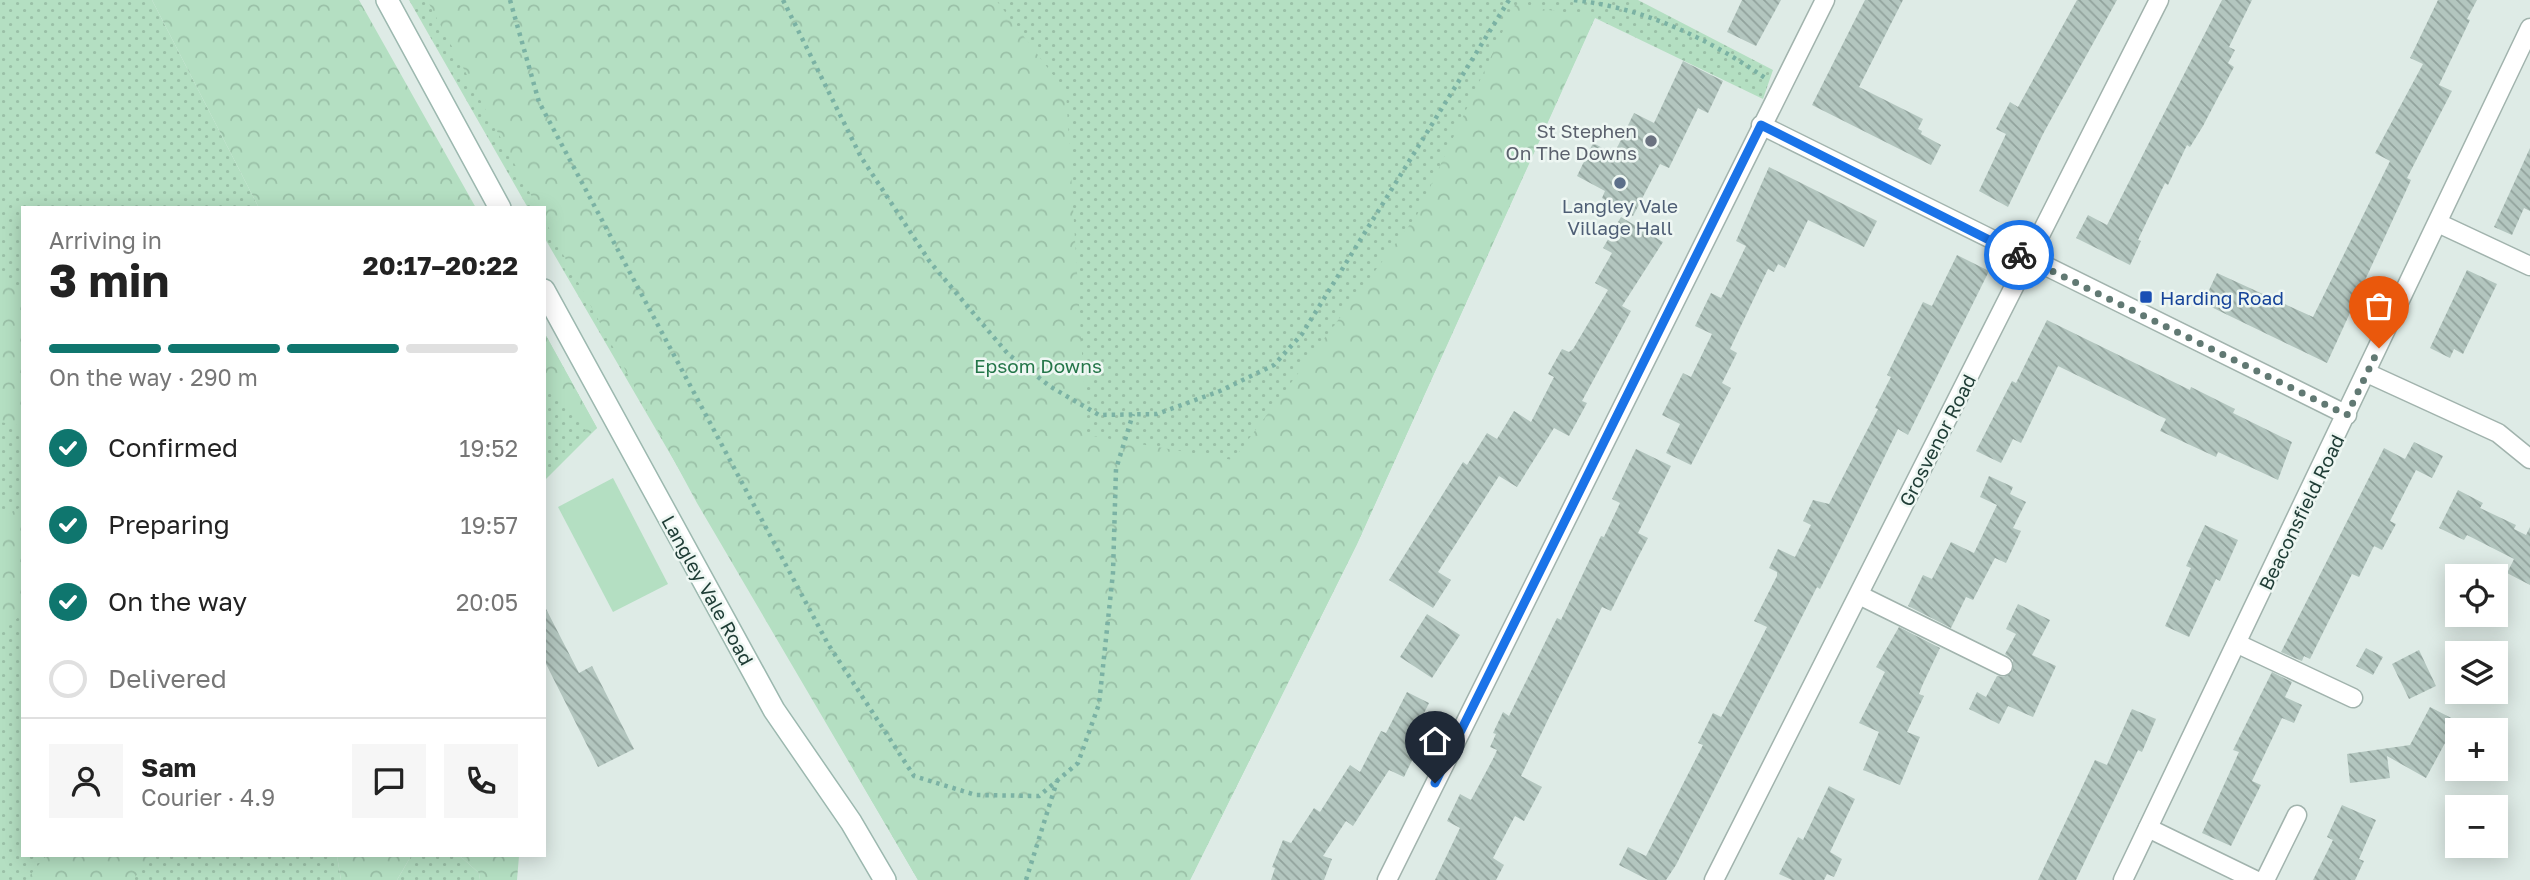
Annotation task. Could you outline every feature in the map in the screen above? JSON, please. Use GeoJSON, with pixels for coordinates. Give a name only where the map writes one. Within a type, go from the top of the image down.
{"type":"FeatureCollection","features":[{"type":"Feature","properties":{"kind":"street"},"geometry":{"type":"LineString","coordinates":[[387,0],[499,206]]}},
{"type":"Feature","properties":{"kind":"street"},"geometry":{"type":"LineString","coordinates":[[1387,880],[1825,0]]}},
{"type":"Feature","properties":{"kind":"street","name":"Grosvenor Road"},"geometry":{"type":"LineString","coordinates":[[1714,880],[2160,0]]}},
{"type":"Feature","properties":{"kind":"street","name":"Beaconsfield Road"},"geometry":{"type":"LineString","coordinates":[[2123,880],[2530,28]]}},
{"type":"Feature","properties":{"kind":"street"},"geometry":{"type":"LineString","coordinates":[[1761,125],[2347,415]]}},
{"type":"Feature","properties":{"kind":"street"},"geometry":{"type":"LineString","coordinates":[[2438,223],[2530,266]]}},
{"type":"Feature","properties":{"kind":"street","name":"Langley Vale Road"},"geometry":{"type":"LineString","coordinates":[[546,294],[774,710],[851,822],[886,880]]}},
{"type":"Feature","properties":{"kind":"street"},"geometry":{"type":"LineString","coordinates":[[2367,373],[2498,433],[2530,459]]}},
{"type":"Feature","properties":{"kind":"street"},"geometry":{"type":"LineString","coordinates":[[1859,595],[2003,666]]}},
{"type":"Feature","properties":{"kind":"street"},"geometry":{"type":"LineString","coordinates":[[2238,644],[2353,698]]}},
{"type":"Feature","properties":{"kind":"street"},"geometry":{"type":"LineString","coordinates":[[2265,880],[2297,815]]}},
{"type":"Feature","properties":{"kind":"street"},"geometry":{"type":"LineString","coordinates":[[2148,828],[2255,880]]}},
{"type":"Feature","properties":{"kind":"path"},"geometry":{"type":"LineString","coordinates":[[510,0],[538,102],[828,644],[915,776],[976,795],[1039,796],[1078,763],[1099,704],[1113,573],[1116,469],[1133,414]]}},
{"type":"Feature","properties":{"kind":"path"},"geometry":{"type":"LineString","coordinates":[[783,0],[861,157],[939,272],[1008,354],[1051,387],[1099,415],[1157,414],[1220,391],[1273,365],[1302,334],[1509,0]]}},
{"type":"Feature","properties":{"kind":"path"},"geometry":{"type":"LineString","coordinates":[[1574,0],[1612,5],[1709,41],[1780,89]]}},
{"type":"Feature","properties":{"kind":"path"},"geometry":{"type":"LineString","coordinates":[[1026,880],[1057,780]]}},
{"type":"Feature","properties":{"kind":"green space"},"geometry":{"type":"Polygon","coordinates":[[[0,0],[152,0],[258,206],[21,206],[21,857],[337,857],[341,880],[0,880],[0,0]]]}},
{"type":"Feature","properties":{"kind":"green space"},"geometry":{"type":"Polygon","coordinates":[[[152,0],[359,0],[475,206],[258,206],[152,0]]]}},
{"type":"Feature","properties":{"kind":"green space","name":"Epsom Downs"},"geometry":{"type":"Polygon","coordinates":[[[409,0],[1638,0],[1773,70],[1763,99],[1595,18],[1357,544],[1190,880],[918,880],[546,240],[546,206],[527,206],[409,0]]]}},
{"type":"Feature","properties":{"kind":"green space","name":"Epsom Downs"},"geometry":{"type":"Polygon","coordinates":[[[427,0],[996,0],[1066,92],[1087,435],[1233,460],[1417,215],[1515,5],[1595,17],[1357,544],[1190,880],[918,880],[697,503],[546,223],[546,206],[537,206],[427,0]]]}},
{"type":"Feature","properties":{"kind":"green space"},"geometry":{"type":"Polygon","coordinates":[[[0,279],[21,291],[21,426],[0,422],[0,279]]]}},
{"type":"Feature","properties":{"kind":"green space"},"geometry":{"type":"Polygon","coordinates":[[[546,336],[597,428],[546,479],[546,336]]]}},
{"type":"Feature","properties":{"kind":"green space"},"geometry":{"type":"Polygon","coordinates":[[[546,336],[597,428],[588,435],[575,411],[546,390],[546,336]]]}},
{"type":"Feature","properties":{"kind":"green space"},"geometry":{"type":"Polygon","coordinates":[[[613,478],[668,584],[613,612],[558,507],[613,478]]]}},
{"type":"Feature","properties":{"kind":"green space"},"geometry":{"type":"Polygon","coordinates":[[[21,507],[21,615],[0,631],[0,518],[21,507]]]}},
{"type":"Feature","properties":{"kind":"green space"},"geometry":{"type":"Polygon","coordinates":[[[45,857],[149,857],[133,880],[26,880],[45,857]]]}},
{"type":"Feature","properties":{"kind":"green space"},"geometry":{"type":"Polygon","coordinates":[[[337,857],[410,857],[397,880],[341,880],[337,857]]]}},
{"type":"Feature","properties":{"kind":"green space"},"geometry":{"type":"Polygon","coordinates":[[[410,857],[461,857],[479,873],[480,880],[397,880],[410,857]]]}},
{"type":"Feature","properties":{"kind":"green space"},"geometry":{"type":"Polygon","coordinates":[[[461,857],[519,857],[517,880],[480,880],[479,873],[461,857]]]}},
{"type":"Feature","properties":{"kind":"building"},"geometry":{"type":"Polygon","coordinates":[[[1742,0],[1781,0],[1756,46],[1727,32],[1742,0]]]}},
{"type":"Feature","properties":{"kind":"building"},"geometry":{"type":"Polygon","coordinates":[[[1865,0],[1903,0],[1859,87],[1923,119],[1918,129],[1922,131],[1921,134],[1941,145],[1931,165],[1812,105],[1865,0]]]}},
{"type":"Feature","properties":{"kind":"building"},"geometry":{"type":"Polygon","coordinates":[[[2077,0],[2117,0],[2043,134],[2008,207],[1979,191],[2006,134],[1996,129],[2010,102],[2018,107],[2077,0]]]}},
{"type":"Feature","properties":{"kind":"building"},"geometry":{"type":"Polygon","coordinates":[[[2222,0],[2252,0],[2229,47],[2235,50],[2228,63],[2234,67],[2203,126],[2190,147],[2187,145],[2168,185],[2165,183],[2138,240],[2141,241],[2130,265],[2076,238],[2088,215],[2107,225],[2222,0]]]}},
{"type":"Feature","properties":{"kind":"building"},"geometry":{"type":"Polygon","coordinates":[[[2438,0],[2477,0],[2439,85],[2452,91],[2407,178],[2411,180],[2327,363],[2203,303],[2217,273],[2313,317],[2390,161],[2375,153],[2423,64],[2410,58],[2438,0]]]}},
{"type":"Feature","properties":{"kind":"building"},"geometry":{"type":"Polygon","coordinates":[[[1683,61],[1723,81],[1708,113],[1698,108],[1669,168],[1660,164],[1633,216],[1602,198],[1605,191],[1577,176],[1593,143],[1614,154],[1634,113],[1654,123],[1683,61]]]}},
{"type":"Feature","properties":{"kind":"building"},"geometry":{"type":"Polygon","coordinates":[[[2530,148],[2530,211],[2524,208],[2512,235],[2494,227],[2530,148]]]}},
{"type":"Feature","properties":{"kind":"building"},"geometry":{"type":"Polygon","coordinates":[[[1769,167],[1877,221],[1864,247],[1808,220],[1785,268],[1778,264],[1774,272],[1768,269],[1730,349],[1737,353],[1722,383],[1731,388],[1691,465],[1666,453],[1680,424],[1662,415],[1683,373],[1691,377],[1712,334],[1695,326],[1711,293],[1721,298],[1746,246],[1736,241],[1769,167]]]}},
{"type":"Feature","properties":{"kind":"building"},"geometry":{"type":"Polygon","coordinates":[[[1621,217],[1663,242],[1622,306],[1631,311],[1582,401],[1587,403],[1569,436],[1554,428],[1517,487],[1499,476],[1438,572],[1451,580],[1433,608],[1389,580],[1463,462],[1467,465],[1487,433],[1497,439],[1514,411],[1531,422],[1554,377],[1548,374],[1562,349],[1569,352],[1573,349],[1608,290],[1595,283],[1612,253],[1603,248],[1621,217]]]}},
{"type":"Feature","properties":{"kind":"building"},"geometry":{"type":"Polygon","coordinates":[[[1957,255],[1989,271],[1908,435],[1898,429],[1820,589],[1817,587],[1676,865],[1666,880],[1648,880],[1619,865],[1628,847],[1646,856],[1703,745],[1698,743],[1713,713],[1721,717],[1767,627],[1754,621],[1777,576],[1777,572],[1769,568],[1778,549],[1795,557],[1811,525],[1803,521],[1813,500],[1829,504],[1878,409],[1875,408],[1891,377],[1887,375],[1923,302],[1932,306],[1957,255]]]}},
{"type":"Feature","properties":{"kind":"building"},"geometry":{"type":"Polygon","coordinates":[[[2467,270],[2497,284],[2463,354],[2454,349],[2450,358],[2430,348],[2467,270]]]}},
{"type":"Feature","properties":{"kind":"building"},"geometry":{"type":"Polygon","coordinates":[[[2047,320],[2190,390],[2191,387],[2235,409],[2233,413],[2292,442],[2278,480],[2218,452],[2216,457],[2160,431],[2166,419],[2058,366],[2021,443],[2013,439],[2001,463],[1976,451],[2012,381],[2016,383],[2047,320]]]}},
{"type":"Feature","properties":{"kind":"building"},"geometry":{"type":"Polygon","coordinates":[[[2414,442],[2443,456],[2432,478],[2416,470],[2390,521],[2396,524],[2382,550],[2374,546],[2359,577],[2352,574],[2310,659],[2304,656],[2302,661],[2281,652],[2384,448],[2405,459],[2414,442]]]}},
{"type":"Feature","properties":{"kind":"building"},"geometry":{"type":"Polygon","coordinates":[[[1636,449],[1671,466],[1638,533],[1648,538],[1611,611],[1602,607],[1521,776],[1542,787],[1524,821],[1515,816],[1493,858],[1504,865],[1496,880],[1435,880],[1460,828],[1447,821],[1460,794],[1471,800],[1494,757],[1497,750],[1490,747],[1496,734],[1493,733],[1503,712],[1509,716],[1557,618],[1561,620],[1601,536],[1604,537],[1620,503],[1612,499],[1636,449]]]}},
{"type":"Feature","properties":{"kind":"building"},"geometry":{"type":"Polygon","coordinates":[[[1989,476],[2013,487],[2010,494],[2026,502],[2013,528],[2021,531],[2006,563],[1995,558],[1973,600],[1966,597],[1951,628],[1908,606],[1923,575],[1932,579],[1951,542],[1974,553],[1997,505],[1980,497],[1989,476]]]}},
{"type":"Feature","properties":{"kind":"building"},"geometry":{"type":"Polygon","coordinates":[[[2458,490],[2483,503],[2480,508],[2516,525],[2514,529],[2526,535],[2530,527],[2530,585],[2508,574],[2514,559],[2467,535],[2464,540],[2439,528],[2458,490]]]}},
{"type":"Feature","properties":{"kind":"building"},"geometry":{"type":"Polygon","coordinates":[[[2205,525],[2238,540],[2220,581],[2216,579],[2189,637],[2165,626],[2191,568],[2186,566],[2205,525]]]}},
{"type":"Feature","properties":{"kind":"building"},"geometry":{"type":"Polygon","coordinates":[[[2018,604],[2050,620],[2032,655],[2056,666],[2033,717],[2008,706],[1999,724],[1969,709],[1977,692],[1986,697],[1997,676],[2004,677],[2013,670],[2013,660],[2005,654],[2016,634],[2006,629],[2018,604]]]}},
{"type":"Feature","properties":{"kind":"building"},"geometry":{"type":"Polygon","coordinates":[[[546,609],[579,673],[592,666],[634,749],[598,767],[546,664],[546,609]]]}},
{"type":"Feature","properties":{"kind":"building"},"geometry":{"type":"Polygon","coordinates":[[[1427,614],[1460,635],[1432,678],[1400,657],[1427,614]]]}},
{"type":"Feature","properties":{"kind":"building"},"geometry":{"type":"Polygon","coordinates":[[[1899,627],[1940,648],[1922,686],[1919,694],[1924,696],[1907,732],[1920,737],[1900,785],[1863,770],[1879,732],[1859,723],[1885,672],[1876,667],[1899,627]]]}},
{"type":"Feature","properties":{"kind":"building"},"geometry":{"type":"Polygon","coordinates":[[[2366,648],[2383,657],[2373,675],[2356,666],[2366,648]]]}},
{"type":"Feature","properties":{"kind":"building"},"geometry":{"type":"Polygon","coordinates":[[[2419,650],[2436,686],[2409,699],[2392,664],[2419,650]]]}},
{"type":"Feature","properties":{"kind":"building"},"geometry":{"type":"Polygon","coordinates":[[[2272,672],[2292,682],[2285,697],[2302,705],[2294,723],[2282,718],[2252,781],[2261,785],[2231,846],[2202,833],[2239,752],[2233,750],[2272,672]]]}},
{"type":"Feature","properties":{"kind":"building"},"geometry":{"type":"Polygon","coordinates":[[[1407,692],[1429,703],[1411,740],[1420,744],[1404,777],[1389,770],[1353,826],[1346,821],[1323,856],[1332,859],[1324,880],[1271,880],[1275,868],[1272,867],[1283,840],[1291,843],[1314,808],[1320,812],[1350,765],[1360,772],[1381,731],[1386,733],[1407,692]]]}},
{"type":"Feature","properties":{"kind":"building"},"geometry":{"type":"Polygon","coordinates":[[[2430,707],[2451,718],[2445,718],[2445,743],[2426,778],[2387,756],[2390,778],[2350,783],[2347,754],[2410,745],[2430,707]]]}},
{"type":"Feature","properties":{"kind":"building"},"geometry":{"type":"Polygon","coordinates":[[[2132,709],[2156,719],[2142,752],[2138,750],[2076,880],[2038,880],[2095,760],[2107,765],[2132,709]]]}},
{"type":"Feature","properties":{"kind":"building"},"geometry":{"type":"Polygon","coordinates":[[[1829,786],[1855,799],[1830,852],[1842,859],[1834,877],[1827,874],[1824,880],[1792,880],[1779,874],[1798,837],[1803,840],[1829,786]]]}},
{"type":"Feature","properties":{"kind":"building"},"geometry":{"type":"Polygon","coordinates":[[[2342,805],[2376,820],[2359,859],[2364,861],[2355,880],[2313,880],[2333,840],[2327,837],[2342,805]]]}},
{"type":"Feature","properties":{"kind":"way so far"},"geometry":{"type":"LineString","coordinates":[[2019,255],[2347,415],[2379,348]]}},
{"type":"Feature","properties":{"kind":"place","name":"St Stephen On The Downs"},"geometry":{"type":"Point","coordinates":[1651,141]}},
{"type":"Feature","properties":{"kind":"place","name":"Langley Vale Village Hall"},"geometry":{"type":"Point","coordinates":[1620,183]}},
{"type":"Feature","properties":{"kind":"place","name":"Harding Road"},"geometry":{"type":"Point","coordinates":[2146,297]}},
{"type":"Feature","properties":{"kind":"route"},"geometry":{"type":"LineString","coordinates":[[1435,783],[1761,125],[2019,255]]}}]}
